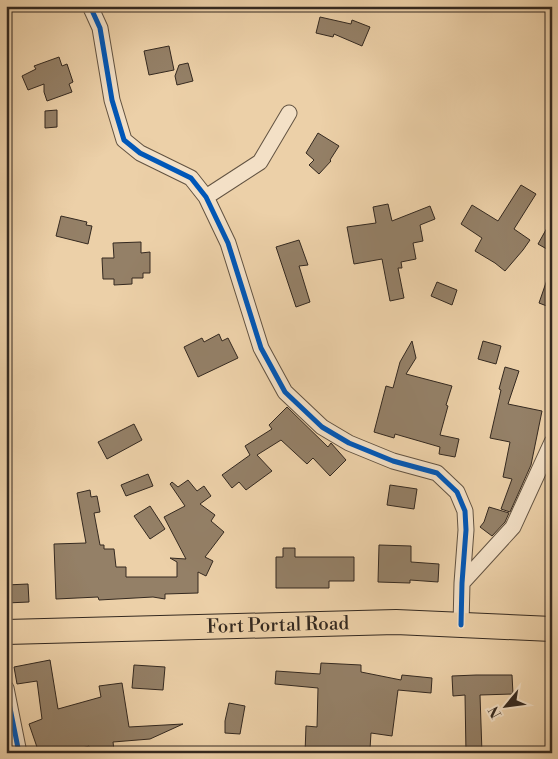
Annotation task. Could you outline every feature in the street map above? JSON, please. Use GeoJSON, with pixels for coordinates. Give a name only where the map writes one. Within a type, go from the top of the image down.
{"type":"FeatureCollection","features":[{"type":"Feature","properties":{"kind":"main road","name":"Fort Portal Road"},"geometry":{"type":"LineString","coordinates":[[6,632],[396,622],[552,629]]}},
{"type":"Feature","properties":{"kind":"street"},"geometry":{"type":"LineString","coordinates":[[90,6],[100,28],[112,100],[124,140],[140,152],[191,178],[206,197],[228,243],[261,348],[285,392],[322,427],[350,443],[393,461],[437,473],[457,492],[465,511],[466,530],[461,625]]}},
{"type":"Feature","properties":{"kind":"street"},"geometry":{"type":"LineString","coordinates":[[206,197],[260,162],[289,113]]}},
{"type":"Feature","properties":{"kind":"street"},"geometry":{"type":"LineString","coordinates":[[462,583],[513,527],[552,442]]}},
{"type":"Feature","properties":{"kind":"street"},"geometry":{"type":"LineString","coordinates":[[6,688],[19,753]]}},
{"type":"Feature","properties":{"kind":"building"},"geometry":{"type":"Polygon","coordinates":[[[320,17],[351,24],[352,20],[370,27],[362,46],[334,34],[333,37],[316,33],[320,17]]]}},
{"type":"Feature","properties":{"kind":"building"},"geometry":{"type":"Polygon","coordinates":[[[169,46],[174,70],[149,75],[144,51],[169,46]]]}},
{"type":"Feature","properties":{"kind":"building"},"geometry":{"type":"Polygon","coordinates":[[[59,57],[62,66],[67,64],[73,82],[69,84],[72,92],[47,101],[44,84],[28,90],[22,76],[36,69],[34,66],[59,57]]]}},
{"type":"Feature","properties":{"kind":"building"},"geometry":{"type":"Polygon","coordinates":[[[188,63],[193,81],[177,85],[175,76],[179,65],[188,63]]]}},
{"type":"Feature","properties":{"kind":"building"},"geometry":{"type":"Polygon","coordinates":[[[57,110],[57,127],[45,128],[45,111],[57,110]]]}},
{"type":"Feature","properties":{"kind":"building"},"geometry":{"type":"Polygon","coordinates":[[[318,133],[339,146],[331,161],[319,174],[309,165],[314,160],[306,153],[318,133]]]}},
{"type":"Feature","properties":{"kind":"building"},"geometry":{"type":"Polygon","coordinates":[[[521,185],[536,194],[514,229],[530,240],[505,271],[475,251],[482,238],[461,224],[472,205],[498,221],[521,185]]]}},
{"type":"Feature","properties":{"kind":"building"},"geometry":{"type":"Polygon","coordinates":[[[388,204],[392,221],[430,206],[435,219],[420,225],[423,241],[413,243],[416,259],[401,262],[402,268],[398,268],[404,298],[390,301],[382,259],[354,264],[347,227],[376,223],[373,207],[388,204]]]}},
{"type":"Feature","properties":{"kind":"building"},"geometry":{"type":"Polygon","coordinates":[[[61,216],[87,222],[86,225],[92,226],[88,244],[56,236],[61,216]]]}},
{"type":"Feature","properties":{"kind":"building"},"geometry":{"type":"Polygon","coordinates":[[[552,219],[552,252],[538,244],[552,219]]]}},
{"type":"Feature","properties":{"kind":"building"},"geometry":{"type":"Polygon","coordinates":[[[299,240],[308,265],[299,266],[310,302],[296,307],[276,247],[299,240]]]}},
{"type":"Feature","properties":{"kind":"building"},"geometry":{"type":"Polygon","coordinates":[[[141,242],[141,253],[150,252],[150,273],[143,273],[143,278],[132,278],[132,284],[114,285],[114,279],[103,279],[102,258],[114,258],[113,243],[141,242]]]}},
{"type":"Feature","properties":{"kind":"building"},"geometry":{"type":"Polygon","coordinates":[[[550,271],[552,272],[552,308],[539,303],[550,271]]]}},
{"type":"Feature","properties":{"kind":"building"},"geometry":{"type":"Polygon","coordinates":[[[437,282],[457,290],[452,305],[431,296],[437,282]]]}},
{"type":"Feature","properties":{"kind":"building"},"geometry":{"type":"Polygon","coordinates":[[[219,334],[222,341],[228,338],[238,358],[198,377],[184,347],[202,338],[204,342],[219,334]]]}},
{"type":"Feature","properties":{"kind":"building"},"geometry":{"type":"Polygon","coordinates":[[[412,341],[416,358],[406,374],[452,386],[440,435],[459,439],[455,457],[439,454],[440,447],[395,434],[394,438],[374,432],[386,386],[393,388],[400,362],[412,341]]]}},
{"type":"Feature","properties":{"kind":"building"},"geometry":{"type":"Polygon","coordinates":[[[483,341],[501,346],[496,364],[478,359],[483,341]]]}},
{"type":"Feature","properties":{"kind":"building"},"geometry":{"type":"Polygon","coordinates":[[[505,367],[519,371],[508,404],[542,411],[531,465],[510,512],[501,509],[512,479],[503,477],[510,442],[490,438],[505,367]]]}},
{"type":"Feature","properties":{"kind":"building"},"geometry":{"type":"Polygon","coordinates":[[[287,407],[328,447],[331,443],[346,460],[330,476],[313,458],[307,464],[281,440],[257,455],[272,471],[246,490],[239,482],[232,488],[222,475],[250,455],[245,446],[272,429],[269,425],[287,407]]]}},
{"type":"Feature","properties":{"kind":"building"},"geometry":{"type":"Polygon","coordinates":[[[134,424],[142,440],[107,459],[98,442],[134,424]]]}},
{"type":"Feature","properties":{"kind":"building"},"geometry":{"type":"Polygon","coordinates":[[[148,474],[153,486],[126,496],[121,485],[148,474]]]}},
{"type":"Feature","properties":{"kind":"building"},"geometry":{"type":"Polygon","coordinates":[[[188,480],[197,491],[204,486],[211,496],[200,504],[215,515],[211,521],[224,532],[205,557],[213,561],[206,576],[198,572],[198,593],[165,594],[165,599],[153,597],[99,600],[98,597],[56,599],[54,544],[86,543],[77,493],[90,490],[91,497],[97,496],[100,512],[94,513],[100,545],[104,545],[104,549],[114,549],[116,567],[126,567],[126,577],[177,577],[177,562],[170,558],[186,559],[164,517],[185,506],[170,484],[172,482],[178,487],[188,480]]]}},
{"type":"Feature","properties":{"kind":"building"},"geometry":{"type":"Polygon","coordinates":[[[390,485],[417,489],[414,509],[387,505],[390,485]]]}},
{"type":"Feature","properties":{"kind":"building"},"geometry":{"type":"Polygon","coordinates":[[[150,506],[165,529],[150,539],[134,516],[150,506]]]}},
{"type":"Feature","properties":{"kind":"building"},"geometry":{"type":"Polygon","coordinates":[[[489,507],[509,513],[505,522],[492,536],[480,527],[484,522],[489,507]]]}},
{"type":"Feature","properties":{"kind":"building"},"geometry":{"type":"Polygon","coordinates":[[[379,545],[411,546],[411,562],[439,564],[438,582],[410,580],[410,583],[378,582],[379,545]]]}},
{"type":"Feature","properties":{"kind":"building"},"geometry":{"type":"Polygon","coordinates":[[[283,548],[295,548],[295,557],[354,557],[354,581],[329,581],[329,588],[276,588],[276,557],[283,557],[283,548]]]}},
{"type":"Feature","properties":{"kind":"building"},"geometry":{"type":"Polygon","coordinates":[[[28,584],[29,602],[6,603],[6,585],[28,584]]]}},
{"type":"Feature","properties":{"kind":"building"},"geometry":{"type":"Polygon","coordinates":[[[50,660],[58,709],[101,697],[99,686],[122,683],[129,727],[183,724],[150,739],[113,742],[114,750],[90,753],[89,746],[66,753],[39,753],[29,724],[42,719],[37,681],[17,684],[14,667],[50,660]]]}},
{"type":"Feature","properties":{"kind":"building"},"geometry":{"type":"Polygon","coordinates":[[[321,663],[361,665],[361,672],[401,680],[402,675],[432,678],[431,693],[398,690],[392,736],[371,733],[370,749],[338,749],[338,753],[305,753],[306,726],[317,727],[318,688],[275,684],[276,671],[320,674],[321,663]]]}},
{"type":"Feature","properties":{"kind":"building"},"geometry":{"type":"Polygon","coordinates":[[[134,665],[165,667],[163,690],[132,688],[134,665]]]}},
{"type":"Feature","properties":{"kind":"building"},"geometry":{"type":"Polygon","coordinates":[[[512,675],[513,694],[480,695],[482,753],[466,753],[465,695],[453,696],[452,676],[512,675]]]}},
{"type":"Feature","properties":{"kind":"building"},"geometry":{"type":"Polygon","coordinates":[[[229,703],[245,706],[240,734],[225,733],[225,721],[229,703]]]}},
{"type":"Feature","properties":{"kind":"cycle path"},"geometry":{"type":"LineString","coordinates":[[90,6],[100,28],[112,100],[124,140],[140,153],[191,178],[206,197],[228,243],[261,348],[285,392],[322,427],[349,443],[393,461],[437,473],[457,492],[465,511],[466,530],[461,625]]}},
{"type":"Feature","properties":{"kind":"cycle path"},"geometry":{"type":"LineString","coordinates":[[6,688],[19,753]]}}]}
